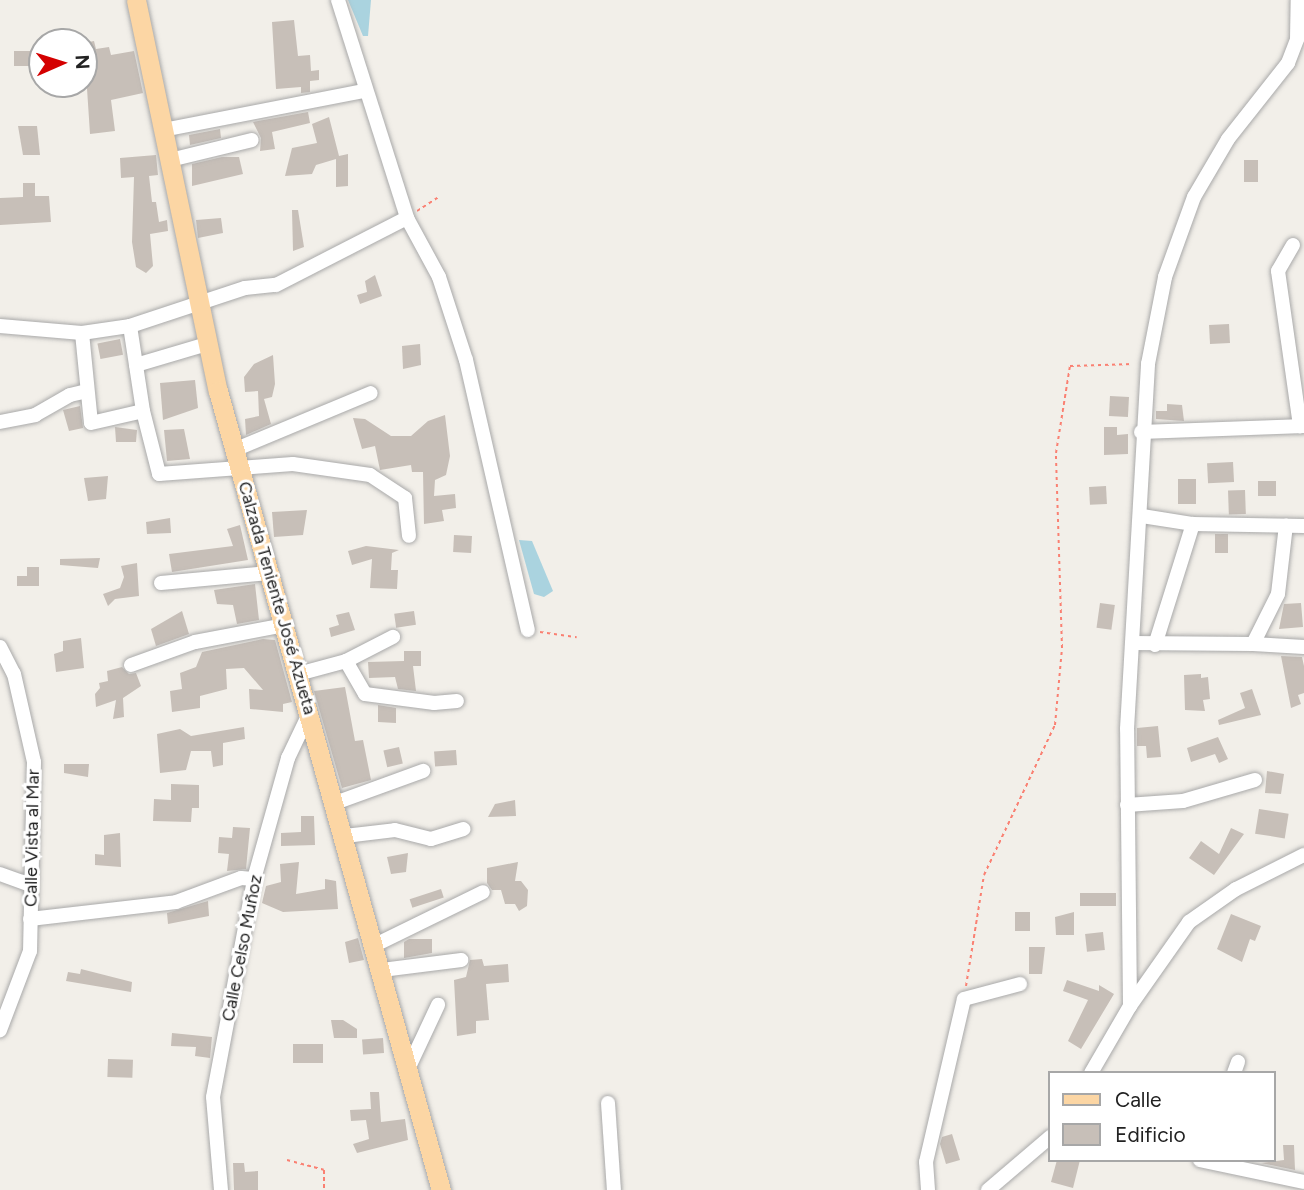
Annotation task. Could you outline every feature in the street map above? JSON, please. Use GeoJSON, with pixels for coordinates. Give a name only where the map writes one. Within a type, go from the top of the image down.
{"type":"FeatureCollection","features":[{"type":"Feature","properties":{"kind":"main road","name":"Calzada Teniente José Azueta"},"geometry":{"type":"LineString","coordinates":[[136,0],[207,344],[234,450],[345,836],[441,1190]]}},
{"type":"Feature","properties":{"kind":"street"},"geometry":{"type":"LineString","coordinates":[[338,0],[364,92],[407,218],[439,277],[466,360],[528,630]]}},
{"type":"Feature","properties":{"kind":"street"},"geometry":{"type":"LineString","coordinates":[[1130,1006],[1127,805],[1132,643],[1142,516],[1141,432],[1148,364],[1165,277],[1194,197],[1228,139],[1288,63],[1297,38],[1298,0]]}},
{"type":"Feature","properties":{"kind":"street"},"geometry":{"type":"LineString","coordinates":[[1288,63],[1304,63]]}},
{"type":"Feature","properties":{"kind":"street"},"geometry":{"type":"LineString","coordinates":[[163,130],[364,92]]}},
{"type":"Feature","properties":{"kind":"street"},"geometry":{"type":"LineString","coordinates":[[170,160],[252,140]]}},
{"type":"Feature","properties":{"kind":"street"},"geometry":{"type":"LineString","coordinates":[[0,326],[82,333],[130,326],[245,288],[276,285],[407,218]]}},
{"type":"Feature","properties":{"kind":"street"},"geometry":{"type":"LineString","coordinates":[[1141,432],[1302,426],[1278,271],[1293,245]]}},
{"type":"Feature","properties":{"kind":"street"},"geometry":{"type":"LineString","coordinates":[[130,326],[143,411],[159,474],[293,464],[370,475],[405,498],[409,536]]}},
{"type":"Feature","properties":{"kind":"street"},"geometry":{"type":"LineString","coordinates":[[82,333],[90,423],[143,411]]}},
{"type":"Feature","properties":{"kind":"street"},"geometry":{"type":"LineString","coordinates":[[136,365],[207,344]]}},
{"type":"Feature","properties":{"kind":"street"},"geometry":{"type":"LineString","coordinates":[[0,422],[35,415],[71,394],[87,391]]}},
{"type":"Feature","properties":{"kind":"street"},"geometry":{"type":"LineString","coordinates":[[234,450],[371,393]]}},
{"type":"Feature","properties":{"kind":"street"},"geometry":{"type":"LineString","coordinates":[[1142,516],[1193,524],[1304,526]]}},
{"type":"Feature","properties":{"kind":"street"},"geometry":{"type":"LineString","coordinates":[[1155,645],[1193,524]]}},
{"type":"Feature","properties":{"kind":"street"},"geometry":{"type":"LineString","coordinates":[[1253,644],[1278,594],[1286,525]]}},
{"type":"Feature","properties":{"kind":"street"},"geometry":{"type":"LineString","coordinates":[[161,583],[269,573]]}},
{"type":"Feature","properties":{"kind":"street"},"geometry":{"type":"LineString","coordinates":[[131,666],[195,642],[285,625]]}},
{"type":"Feature","properties":{"kind":"street"},"geometry":{"type":"LineString","coordinates":[[298,674],[346,661],[393,637]]}},
{"type":"Feature","properties":{"kind":"street"},"geometry":{"type":"LineString","coordinates":[[1132,643],[1304,647]]}},
{"type":"Feature","properties":{"kind":"street","name":"Calle Vista al Mar"},"geometry":{"type":"LineString","coordinates":[[0,647],[14,674],[34,762],[30,950],[0,1030]]}},
{"type":"Feature","properties":{"kind":"street"},"geometry":{"type":"LineString","coordinates":[[346,661],[365,694],[434,703],[457,701]]}},
{"type":"Feature","properties":{"kind":"street","name":"Calle Celso Muñoz"},"geometry":{"type":"LineString","coordinates":[[221,1190],[214,1097],[254,879],[285,768],[309,714]]}},
{"type":"Feature","properties":{"kind":"street"},"geometry":{"type":"LineString","coordinates":[[335,803],[423,771]]}},
{"type":"Feature","properties":{"kind":"street"},"geometry":{"type":"LineString","coordinates":[[1127,805],[1183,801],[1255,780]]}},
{"type":"Feature","properties":{"kind":"street"},"geometry":{"type":"LineString","coordinates":[[345,836],[395,830],[431,839],[463,830]]}},
{"type":"Feature","properties":{"kind":"street"},"geometry":{"type":"LineString","coordinates":[[1092,1071],[1130,1006],[1189,922],[1236,889],[1304,855]]}},
{"type":"Feature","properties":{"kind":"street"},"geometry":{"type":"LineString","coordinates":[[0,874],[30,884]]}},
{"type":"Feature","properties":{"kind":"street"},"geometry":{"type":"LineString","coordinates":[[30,919],[176,902],[241,878],[254,879]]}},
{"type":"Feature","properties":{"kind":"street"},"geometry":{"type":"LineString","coordinates":[[375,945],[483,892]]}},
{"type":"Feature","properties":{"kind":"street"},"geometry":{"type":"LineString","coordinates":[[382,970],[461,960]]}},
{"type":"Feature","properties":{"kind":"street"},"geometry":{"type":"LineString","coordinates":[[928,1190],[926,1162],[964,999],[1020,984]]}},
{"type":"Feature","properties":{"kind":"street"},"geometry":{"type":"LineString","coordinates":[[408,1069],[438,1005]]}},
{"type":"Feature","properties":{"kind":"street"},"geometry":{"type":"LineString","coordinates":[[608,1103],[614,1190]]}},
{"type":"Feature","properties":{"kind":"street"},"geometry":{"type":"LineString","coordinates":[[988,1190],[1048,1139]]}},
{"type":"Feature","properties":{"kind":"street"},"geometry":{"type":"LineString","coordinates":[[1210,1162],[1304,1182]]}},
{"type":"Feature","properties":{"kind":"path"},"geometry":{"type":"LineString","coordinates":[[407,218],[440,196]]}},
{"type":"Feature","properties":{"kind":"path"},"geometry":{"type":"LineString","coordinates":[[964,999],[984,875],[1055,725],[1062,648],[1056,453],[1070,366],[1148,364]]}},
{"type":"Feature","properties":{"kind":"path"},"geometry":{"type":"LineString","coordinates":[[528,630],[577,637]]}},
{"type":"Feature","properties":{"kind":"path"},"geometry":{"type":"LineString","coordinates":[[287,1160],[324,1170],[324,1190]]}},
{"type":"Feature","properties":{"kind":"water"},"geometry":{"type":"Polygon","coordinates":[[[348,0],[371,0],[368,36],[363,36],[348,0]]]}},
{"type":"Feature","properties":{"kind":"water"},"geometry":{"type":"Polygon","coordinates":[[[519,540],[532,541],[553,591],[544,597],[534,594],[519,540]]]}},
{"type":"Feature","properties":{"kind":"building"},"geometry":{"type":"Polygon","coordinates":[[[294,20],[298,56],[310,55],[311,71],[319,70],[319,80],[310,81],[310,92],[301,93],[301,87],[276,89],[272,22],[294,20]]]}},
{"type":"Feature","properties":{"kind":"building"},"geometry":{"type":"Polygon","coordinates":[[[109,47],[111,55],[134,51],[143,93],[111,100],[115,131],[90,134],[88,98],[98,98],[98,49],[109,47]]]}},
{"type":"Feature","properties":{"kind":"building"},"geometry":{"type":"Polygon","coordinates":[[[14,51],[28,51],[28,66],[14,66],[14,51]]]}},
{"type":"Feature","properties":{"kind":"building"},"geometry":{"type":"Polygon","coordinates":[[[308,112],[310,123],[272,132],[275,149],[260,151],[261,138],[253,122],[308,112]]]}},
{"type":"Feature","properties":{"kind":"building"},"geometry":{"type":"Polygon","coordinates":[[[329,117],[339,156],[348,154],[348,186],[336,187],[336,159],[316,165],[312,174],[285,176],[292,148],[317,143],[312,124],[329,117]]]}},
{"type":"Feature","properties":{"kind":"building"},"geometry":{"type":"Polygon","coordinates":[[[18,126],[37,126],[40,155],[23,155],[18,126]]]}},
{"type":"Feature","properties":{"kind":"building"},"geometry":{"type":"Polygon","coordinates":[[[220,129],[221,138],[190,145],[189,135],[220,129]]]}},
{"type":"Feature","properties":{"kind":"building"},"geometry":{"type":"Polygon","coordinates":[[[156,155],[158,175],[149,176],[152,202],[156,202],[159,222],[167,220],[168,231],[150,234],[153,266],[146,273],[136,267],[132,242],[134,177],[121,178],[120,158],[156,155]]]}},
{"type":"Feature","properties":{"kind":"building"},"geometry":{"type":"Polygon","coordinates":[[[222,157],[239,157],[243,174],[192,186],[192,164],[222,157]]]}},
{"type":"Feature","properties":{"kind":"building"},"geometry":{"type":"Polygon","coordinates":[[[1244,160],[1258,160],[1258,182],[1244,182],[1244,160]]]}},
{"type":"Feature","properties":{"kind":"building"},"geometry":{"type":"Polygon","coordinates":[[[23,183],[35,183],[35,196],[49,196],[51,222],[0,225],[0,198],[23,197],[23,183]]]}},
{"type":"Feature","properties":{"kind":"building"},"geometry":{"type":"Polygon","coordinates":[[[292,210],[298,210],[304,247],[293,251],[292,210]]]}},
{"type":"Feature","properties":{"kind":"building"},"geometry":{"type":"Polygon","coordinates":[[[221,218],[223,233],[198,238],[196,220],[221,218]]]}},
{"type":"Feature","properties":{"kind":"building"},"geometry":{"type":"Polygon","coordinates":[[[375,275],[382,296],[360,304],[357,295],[367,292],[365,281],[375,275]]]}},
{"type":"Feature","properties":{"kind":"building"},"geometry":{"type":"Polygon","coordinates":[[[1229,324],[1230,343],[1210,344],[1209,325],[1229,324]]]}},
{"type":"Feature","properties":{"kind":"building"},"geometry":{"type":"Polygon","coordinates":[[[120,339],[123,355],[100,359],[97,343],[120,339]]]}},
{"type":"Feature","properties":{"kind":"building"},"geometry":{"type":"Polygon","coordinates":[[[420,344],[421,365],[403,369],[402,346],[420,344]]]}},
{"type":"Feature","properties":{"kind":"building"},"geometry":{"type":"Polygon","coordinates":[[[273,355],[275,384],[272,397],[264,399],[271,424],[246,435],[245,419],[259,416],[258,391],[245,392],[244,377],[254,364],[273,355]]]}},
{"type":"Feature","properties":{"kind":"building"},"geometry":{"type":"Polygon","coordinates":[[[195,380],[198,408],[163,420],[160,383],[195,380]]]}},
{"type":"Feature","properties":{"kind":"building"},"geometry":{"type":"Polygon","coordinates":[[[1110,396],[1129,397],[1128,417],[1109,416],[1110,396]]]}},
{"type":"Feature","properties":{"kind":"building"},"geometry":{"type":"Polygon","coordinates":[[[1167,404],[1182,405],[1184,421],[1156,419],[1156,411],[1167,411],[1167,404]]]}},
{"type":"Feature","properties":{"kind":"building"},"geometry":{"type":"Polygon","coordinates":[[[80,406],[83,428],[69,431],[63,410],[80,406]]]}},
{"type":"Feature","properties":{"kind":"building"},"geometry":{"type":"Polygon","coordinates":[[[445,415],[450,456],[446,475],[435,480],[434,496],[455,494],[456,508],[442,510],[444,521],[424,524],[423,472],[412,472],[411,465],[380,470],[375,446],[362,449],[353,418],[365,419],[391,436],[411,436],[428,421],[445,415]]]}},
{"type":"Feature","properties":{"kind":"building"},"geometry":{"type":"Polygon","coordinates":[[[115,427],[137,430],[136,442],[116,442],[115,427]]]}},
{"type":"Feature","properties":{"kind":"building"},"geometry":{"type":"Polygon","coordinates":[[[1104,427],[1117,427],[1117,435],[1128,434],[1128,454],[1104,455],[1104,427]]]}},
{"type":"Feature","properties":{"kind":"building"},"geometry":{"type":"Polygon","coordinates":[[[184,429],[190,459],[167,461],[164,430],[184,429]]]}},
{"type":"Feature","properties":{"kind":"building"},"geometry":{"type":"Polygon","coordinates":[[[1233,462],[1234,482],[1208,483],[1207,463],[1233,462]]]}},
{"type":"Feature","properties":{"kind":"building"},"geometry":{"type":"Polygon","coordinates":[[[108,476],[106,499],[88,501],[84,478],[108,476]]]}},
{"type":"Feature","properties":{"kind":"building"},"geometry":{"type":"Polygon","coordinates":[[[1178,479],[1196,479],[1196,504],[1178,504],[1178,479]]]}},
{"type":"Feature","properties":{"kind":"building"},"geometry":{"type":"Polygon","coordinates":[[[1258,481],[1276,481],[1276,496],[1258,496],[1258,481]]]}},
{"type":"Feature","properties":{"kind":"building"},"geometry":{"type":"Polygon","coordinates":[[[1106,486],[1107,504],[1090,505],[1089,487],[1106,486]]]}},
{"type":"Feature","properties":{"kind":"building"},"geometry":{"type":"Polygon","coordinates":[[[1245,490],[1246,514],[1229,515],[1228,491],[1245,490]]]}},
{"type":"Feature","properties":{"kind":"building"},"geometry":{"type":"Polygon","coordinates":[[[307,510],[303,535],[274,537],[272,512],[307,510]]]}},
{"type":"Feature","properties":{"kind":"building"},"geometry":{"type":"Polygon","coordinates":[[[170,518],[171,533],[147,534],[146,522],[170,518]]]}},
{"type":"Feature","properties":{"kind":"building"},"geometry":{"type":"Polygon","coordinates":[[[240,525],[248,560],[172,572],[169,554],[233,546],[227,529],[240,525]]]}},
{"type":"Feature","properties":{"kind":"building"},"geometry":{"type":"Polygon","coordinates":[[[1215,534],[1228,534],[1228,553],[1215,553],[1215,534]]]}},
{"type":"Feature","properties":{"kind":"building"},"geometry":{"type":"Polygon","coordinates":[[[454,535],[472,536],[471,553],[453,552],[454,535]]]}},
{"type":"Feature","properties":{"kind":"building"},"geometry":{"type":"Polygon","coordinates":[[[366,546],[399,550],[392,553],[391,570],[398,570],[397,589],[370,588],[372,559],[352,565],[348,551],[366,546]]]}},
{"type":"Feature","properties":{"kind":"building"},"geometry":{"type":"Polygon","coordinates":[[[100,558],[98,568],[60,565],[60,559],[100,558]]]}},
{"type":"Feature","properties":{"kind":"building"},"geometry":{"type":"Polygon","coordinates":[[[137,563],[139,596],[115,599],[108,606],[103,594],[120,588],[124,577],[121,566],[137,563]]]}},
{"type":"Feature","properties":{"kind":"building"},"geometry":{"type":"Polygon","coordinates":[[[27,567],[39,567],[39,586],[17,586],[17,576],[27,576],[27,567]]]}},
{"type":"Feature","properties":{"kind":"building"},"geometry":{"type":"Polygon","coordinates":[[[255,584],[259,620],[237,624],[233,605],[217,604],[214,590],[255,584]]]}},
{"type":"Feature","properties":{"kind":"building"},"geometry":{"type":"Polygon","coordinates":[[[1100,603],[1115,605],[1111,630],[1097,628],[1100,603]]]}},
{"type":"Feature","properties":{"kind":"building"},"geometry":{"type":"Polygon","coordinates":[[[1301,603],[1303,627],[1279,629],[1284,604],[1301,603]]]}},
{"type":"Feature","properties":{"kind":"building"},"geometry":{"type":"Polygon","coordinates":[[[182,611],[189,634],[156,646],[151,629],[182,611]]]}},
{"type":"Feature","properties":{"kind":"building"},"geometry":{"type":"Polygon","coordinates":[[[414,611],[416,625],[396,628],[394,614],[414,611]]]}},
{"type":"Feature","properties":{"kind":"building"},"geometry":{"type":"Polygon","coordinates":[[[349,612],[355,630],[331,637],[329,628],[339,625],[336,615],[349,612]]]}},
{"type":"Feature","properties":{"kind":"building"},"geometry":{"type":"Polygon","coordinates":[[[81,638],[84,668],[56,672],[54,654],[63,651],[63,641],[81,638]]]}},
{"type":"Feature","properties":{"kind":"building"},"geometry":{"type":"Polygon","coordinates":[[[263,639],[275,640],[292,702],[283,704],[283,712],[250,709],[249,689],[263,690],[244,668],[226,669],[227,689],[200,696],[200,708],[172,712],[170,691],[182,689],[180,673],[196,667],[202,652],[263,639]]]}},
{"type":"Feature","properties":{"kind":"building"},"geometry":{"type":"Polygon","coordinates":[[[404,651],[421,651],[421,666],[413,666],[416,691],[398,689],[395,677],[369,678],[368,662],[404,661],[404,651]]]}},
{"type":"Feature","properties":{"kind":"building"},"geometry":{"type":"Polygon","coordinates":[[[1281,656],[1302,657],[1304,666],[1304,693],[1298,695],[1301,704],[1291,708],[1281,656]]]}},
{"type":"Feature","properties":{"kind":"building"},"geometry":{"type":"Polygon","coordinates":[[[122,667],[129,674],[136,673],[141,686],[123,698],[124,717],[113,719],[116,700],[96,707],[95,694],[100,688],[99,683],[108,681],[107,671],[122,667]]]}},
{"type":"Feature","properties":{"kind":"building"},"geometry":{"type":"Polygon","coordinates":[[[1201,674],[1201,678],[1208,677],[1210,699],[1203,700],[1205,711],[1185,710],[1184,675],[1201,674]]]}},
{"type":"Feature","properties":{"kind":"building"},"geometry":{"type":"Polygon","coordinates":[[[345,687],[355,741],[363,740],[371,780],[342,788],[314,691],[345,687]]]}},
{"type":"Feature","properties":{"kind":"building"},"geometry":{"type":"Polygon","coordinates":[[[1252,689],[1261,715],[1219,725],[1218,720],[1245,708],[1240,693],[1252,689]]]}},
{"type":"Feature","properties":{"kind":"building"},"geometry":{"type":"Polygon","coordinates":[[[378,705],[396,708],[396,723],[378,722],[378,705]]]}},
{"type":"Feature","properties":{"kind":"building"},"geometry":{"type":"Polygon","coordinates":[[[1158,726],[1161,757],[1147,758],[1146,746],[1137,746],[1137,728],[1158,726]]]}},
{"type":"Feature","properties":{"kind":"building"},"geometry":{"type":"Polygon","coordinates":[[[244,727],[245,739],[223,743],[223,765],[213,767],[211,751],[191,751],[186,770],[160,773],[157,734],[180,729],[191,736],[244,727]]]}},
{"type":"Feature","properties":{"kind":"building"},"geometry":{"type":"Polygon","coordinates":[[[1218,737],[1228,759],[1219,763],[1215,754],[1191,762],[1187,748],[1218,737]]]}},
{"type":"Feature","properties":{"kind":"building"},"geometry":{"type":"Polygon","coordinates":[[[399,747],[403,764],[387,767],[383,751],[399,747]]]}},
{"type":"Feature","properties":{"kind":"building"},"geometry":{"type":"Polygon","coordinates":[[[456,750],[457,765],[435,766],[434,752],[456,750]]]}},
{"type":"Feature","properties":{"kind":"building"},"geometry":{"type":"Polygon","coordinates":[[[64,764],[89,764],[88,777],[64,773],[64,764]]]}},
{"type":"Feature","properties":{"kind":"building"},"geometry":{"type":"Polygon","coordinates":[[[1267,771],[1284,774],[1281,794],[1265,793],[1267,771]]]}},
{"type":"Feature","properties":{"kind":"building"},"geometry":{"type":"Polygon","coordinates":[[[171,784],[199,785],[199,808],[192,808],[191,822],[153,821],[154,799],[171,800],[171,784]]]}},
{"type":"Feature","properties":{"kind":"building"},"geometry":{"type":"Polygon","coordinates":[[[515,800],[516,816],[488,817],[495,804],[515,800]]]}},
{"type":"Feature","properties":{"kind":"building"},"geometry":{"type":"Polygon","coordinates":[[[1259,809],[1289,814],[1285,838],[1255,834],[1259,809]]]}},
{"type":"Feature","properties":{"kind":"building"},"geometry":{"type":"Polygon","coordinates":[[[301,816],[314,816],[315,845],[281,846],[281,833],[301,832],[301,816]]]}},
{"type":"Feature","properties":{"kind":"building"},"geometry":{"type":"Polygon","coordinates":[[[233,827],[250,828],[246,869],[227,871],[229,854],[218,853],[219,837],[232,838],[233,827]]]}},
{"type":"Feature","properties":{"kind":"building"},"geometry":{"type":"Polygon","coordinates":[[[1231,828],[1244,834],[1214,875],[1189,858],[1201,841],[1219,854],[1231,828]]]}},
{"type":"Feature","properties":{"kind":"building"},"geometry":{"type":"Polygon","coordinates":[[[120,833],[121,867],[95,865],[95,854],[104,855],[104,835],[120,833]]]}},
{"type":"Feature","properties":{"kind":"building"},"geometry":{"type":"Polygon","coordinates":[[[408,853],[406,872],[391,874],[387,857],[408,853]]]}},
{"type":"Feature","properties":{"kind":"building"},"geometry":{"type":"Polygon","coordinates":[[[299,862],[296,894],[325,889],[325,879],[336,881],[338,909],[283,912],[262,903],[266,886],[281,882],[280,864],[299,862]]]}},
{"type":"Feature","properties":{"kind":"building"},"geometry":{"type":"Polygon","coordinates":[[[518,862],[515,881],[521,881],[528,890],[527,906],[519,911],[515,904],[505,904],[501,890],[492,890],[487,883],[487,868],[518,862]]]}},
{"type":"Feature","properties":{"kind":"building"},"geometry":{"type":"Polygon","coordinates":[[[441,889],[444,898],[412,908],[410,899],[441,889]]]}},
{"type":"Feature","properties":{"kind":"building"},"geometry":{"type":"Polygon","coordinates":[[[1080,893],[1116,893],[1116,906],[1080,906],[1080,893]]]}},
{"type":"Feature","properties":{"kind":"building"},"geometry":{"type":"Polygon","coordinates":[[[208,901],[209,916],[168,924],[167,913],[208,901]]]}},
{"type":"Feature","properties":{"kind":"building"},"geometry":{"type":"Polygon","coordinates":[[[1015,912],[1030,912],[1030,931],[1015,931],[1015,912]]]}},
{"type":"Feature","properties":{"kind":"building"},"geometry":{"type":"Polygon","coordinates":[[[1074,912],[1074,935],[1056,935],[1055,917],[1074,912]]]}},
{"type":"Feature","properties":{"kind":"building"},"geometry":{"type":"Polygon","coordinates":[[[1231,914],[1261,926],[1255,941],[1250,939],[1242,962],[1217,949],[1231,914]]]}},
{"type":"Feature","properties":{"kind":"building"},"geometry":{"type":"Polygon","coordinates":[[[1103,932],[1105,950],[1087,952],[1085,934],[1103,932]]]}},
{"type":"Feature","properties":{"kind":"building"},"geometry":{"type":"Polygon","coordinates":[[[358,938],[364,960],[349,963],[345,942],[358,938]]]}},
{"type":"Feature","properties":{"kind":"building"},"geometry":{"type":"Polygon","coordinates":[[[409,939],[432,939],[432,953],[404,958],[404,942],[409,939]]]}},
{"type":"Feature","properties":{"kind":"building"},"geometry":{"type":"Polygon","coordinates":[[[1029,947],[1045,947],[1042,974],[1029,974],[1029,947]]]}},
{"type":"Feature","properties":{"kind":"building"},"geometry":{"type":"Polygon","coordinates":[[[482,959],[484,966],[508,964],[509,982],[486,984],[489,1020],[476,1021],[476,1033],[457,1036],[454,980],[466,977],[470,960],[482,959]]]}},
{"type":"Feature","properties":{"kind":"building"},"geometry":{"type":"Polygon","coordinates":[[[81,969],[132,982],[131,992],[66,981],[68,972],[80,974],[81,969]]]}},
{"type":"Feature","properties":{"kind":"building"},"geometry":{"type":"Polygon","coordinates":[[[1067,980],[1099,991],[1099,985],[1114,994],[1081,1049],[1068,1041],[1088,1000],[1063,991],[1067,980]]]}},
{"type":"Feature","properties":{"kind":"building"},"geometry":{"type":"Polygon","coordinates":[[[331,1020],[343,1020],[357,1029],[357,1038],[334,1038],[331,1020]]]}},
{"type":"Feature","properties":{"kind":"building"},"geometry":{"type":"Polygon","coordinates":[[[172,1033],[212,1037],[210,1058],[195,1056],[196,1047],[171,1046],[172,1033]]]}},
{"type":"Feature","properties":{"kind":"building"},"geometry":{"type":"Polygon","coordinates":[[[383,1038],[384,1053],[363,1054],[362,1039],[383,1038]]]}},
{"type":"Feature","properties":{"kind":"building"},"geometry":{"type":"Polygon","coordinates":[[[293,1044],[323,1044],[323,1063],[293,1063],[293,1044]]]}},
{"type":"Feature","properties":{"kind":"building"},"geometry":{"type":"Polygon","coordinates":[[[108,1059],[133,1060],[132,1078],[107,1077],[108,1059]]]}},
{"type":"Feature","properties":{"kind":"building"},"geometry":{"type":"Polygon","coordinates":[[[370,1092],[379,1092],[381,1122],[405,1119],[408,1140],[357,1153],[353,1144],[369,1139],[366,1120],[351,1121],[350,1110],[371,1109],[370,1092]]]}},
{"type":"Feature","properties":{"kind":"building"},"geometry":{"type":"Polygon","coordinates":[[[952,1134],[960,1160],[946,1164],[940,1144],[942,1137],[952,1134]]]}},
{"type":"Feature","properties":{"kind":"building"},"geometry":{"type":"Polygon","coordinates":[[[1283,1145],[1294,1145],[1295,1170],[1261,1163],[1276,1162],[1284,1160],[1283,1145]]]}},
{"type":"Feature","properties":{"kind":"building"},"geometry":{"type":"Polygon","coordinates":[[[1056,1162],[1080,1162],[1073,1188],[1051,1182],[1056,1162]]]}},
{"type":"Feature","properties":{"kind":"building"},"geometry":{"type":"Polygon","coordinates":[[[233,1163],[244,1163],[245,1172],[258,1171],[258,1190],[234,1190],[233,1163]]]}}]}
